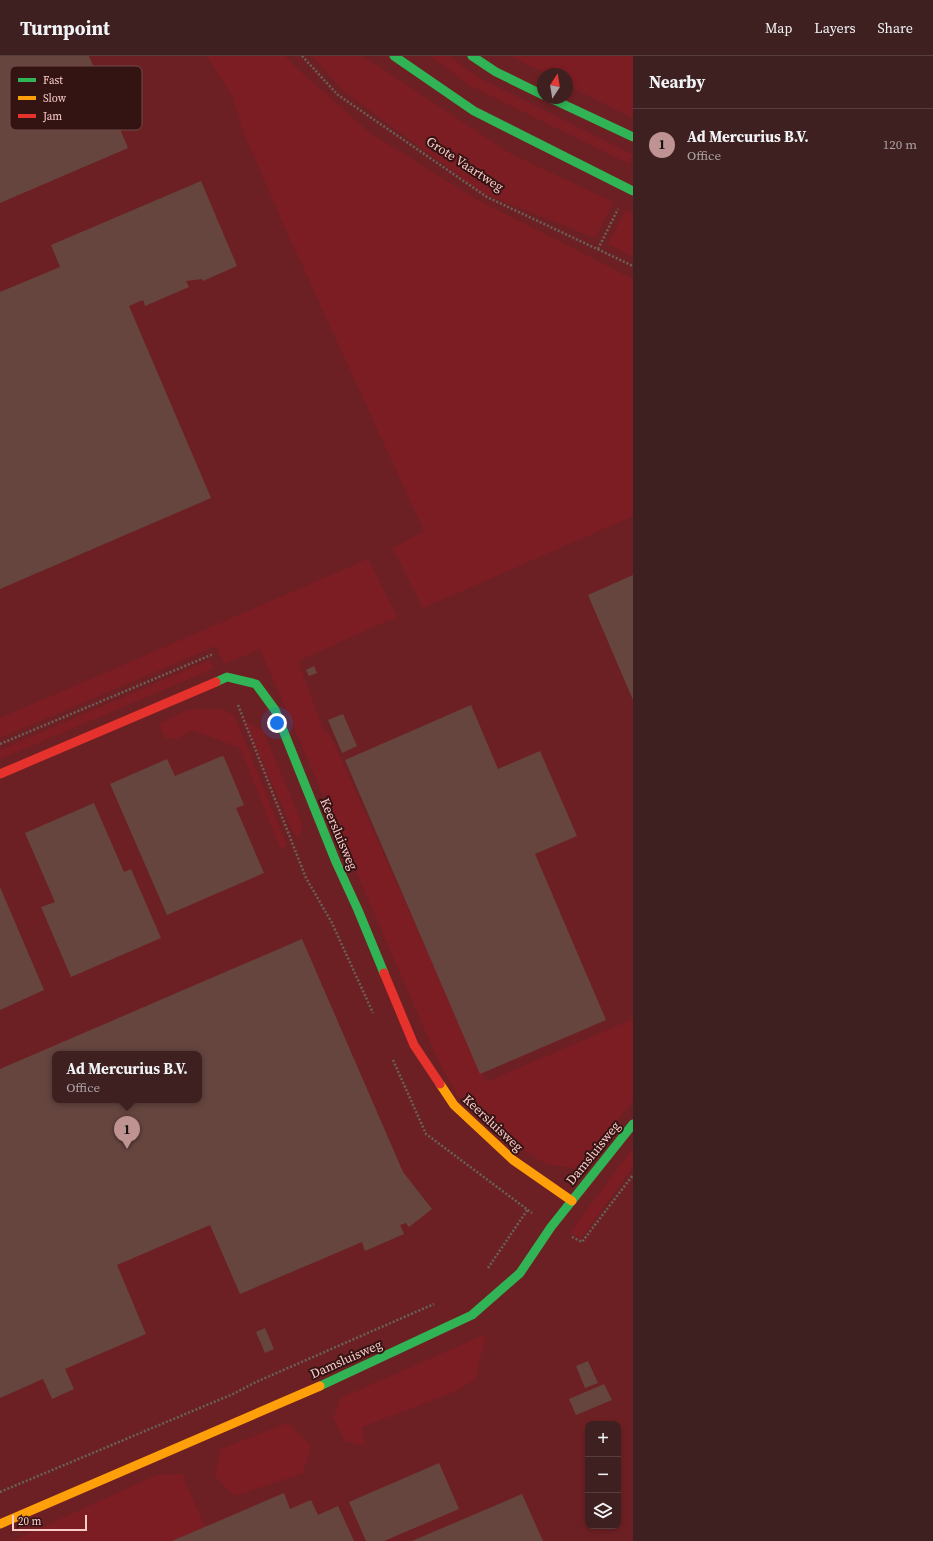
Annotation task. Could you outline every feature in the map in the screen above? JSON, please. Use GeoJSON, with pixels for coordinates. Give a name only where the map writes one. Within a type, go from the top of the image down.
{"type":"FeatureCollection","features":[{"type":"Feature","properties":{"kind":"street"},"geometry":{"type":"LineString","coordinates":[[394,56],[474,111],[630,190]]}},
{"type":"Feature","properties":{"kind":"street"},"geometry":{"type":"LineString","coordinates":[[472,56],[496,72],[537,92]]}},
{"type":"Feature","properties":{"kind":"street"},"geometry":{"type":"LineString","coordinates":[[562,104],[633,138]]}},
{"type":"Feature","properties":{"kind":"street"},"geometry":{"type":"LineString","coordinates":[[0,774],[227,677]]}},
{"type":"Feature","properties":{"kind":"street","name":"Keersluisweg"},"geometry":{"type":"LineString","coordinates":[[227,677],[256,684],[275,710],[336,862],[358,910],[414,1045],[454,1105],[513,1160],[572,1201]]}},
{"type":"Feature","properties":{"kind":"street","name":"Damsluisweg"},"geometry":{"type":"LineString","coordinates":[[0,1524],[347,1374],[472,1315],[520,1274],[551,1227],[633,1124]]}},
{"type":"Feature","properties":{"kind":"path","name":"Grote Vaartweg"},"geometry":{"type":"LineString","coordinates":[[302,56],[338,95],[487,196],[633,266]]}},
{"type":"Feature","properties":{"kind":"path"},"geometry":{"type":"LineString","coordinates":[[598,249],[630,190]]}},
{"type":"Feature","properties":{"kind":"path"},"geometry":{"type":"LineString","coordinates":[[0,744],[211,655],[227,677],[306,878],[344,950],[376,1020]]}},
{"type":"Feature","properties":{"kind":"path"},"geometry":{"type":"LineString","coordinates":[[392,1056],[426,1134],[551,1227],[582,1242],[633,1175]]}},
{"type":"Feature","properties":{"kind":"path"},"geometry":{"type":"LineString","coordinates":[[484,1274],[528,1209]]}},
{"type":"Feature","properties":{"kind":"path"},"geometry":{"type":"LineString","coordinates":[[0,1492],[233,1394],[256,1382],[440,1302]]}},
{"type":"Feature","properties":{"kind":"shaded area"},"geometry":{"type":"Polygon","coordinates":[[[0,56],[633,56],[633,1541],[0,1541],[0,56]]]}},
{"type":"Feature","properties":{"kind":"shaded area"},"geometry":{"type":"Polygon","coordinates":[[[207,56],[285,56],[295,67],[370,133],[476,199],[633,279],[633,516],[423,608],[393,548],[424,531],[291,241],[244,134],[232,96],[207,56]]]}},
{"type":"Feature","properties":{"kind":"shaded area"},"geometry":{"type":"Polygon","coordinates":[[[312,56],[363,56],[511,154],[613,202],[595,238],[482,193],[345,92],[312,56]]]}},
{"type":"Feature","properties":{"kind":"shaded area"},"geometry":{"type":"Polygon","coordinates":[[[430,56],[449,56],[481,79],[633,155],[629,164],[471,86],[430,56]]]}},
{"type":"Feature","properties":{"kind":"shaded area"},"geometry":{"type":"Polygon","coordinates":[[[511,56],[633,56],[633,118],[573,88],[573,68],[537,68],[537,69],[511,56]]]}},
{"type":"Feature","properties":{"kind":"shaded area"},"geometry":{"type":"Polygon","coordinates":[[[626,210],[633,213],[633,257],[608,244],[626,210]]]}},
{"type":"Feature","properties":{"kind":"shaded area"},"geometry":{"type":"Polygon","coordinates":[[[368,559],[398,619],[389,620],[298,661],[323,729],[329,734],[343,763],[486,1082],[633,1019],[633,1100],[587,1162],[573,1168],[546,1164],[517,1146],[457,1095],[436,1056],[260,649],[224,664],[216,646],[0,738],[0,718],[368,559]]]}},
{"type":"Feature","properties":{"kind":"shaded area"},"geometry":{"type":"Polygon","coordinates":[[[210,660],[213,669],[0,759],[0,750],[210,660]]]}},
{"type":"Feature","properties":{"kind":"shaded area"},"geometry":{"type":"Polygon","coordinates":[[[194,709],[221,709],[234,715],[287,846],[280,848],[240,748],[192,730],[177,739],[165,738],[159,724],[183,712],[194,709]]]}},
{"type":"Feature","properties":{"kind":"shaded area"},"geometry":{"type":"Polygon","coordinates":[[[244,720],[263,731],[303,826],[297,840],[244,720]]]}},
{"type":"Feature","properties":{"kind":"shaded area"},"geometry":{"type":"Polygon","coordinates":[[[633,1148],[633,1167],[581,1238],[570,1233],[633,1148]]]}},
{"type":"Feature","properties":{"kind":"shaded area"},"geometry":{"type":"Polygon","coordinates":[[[486,1334],[475,1380],[451,1393],[362,1427],[365,1446],[345,1441],[333,1418],[341,1398],[486,1334]]]}},
{"type":"Feature","properties":{"kind":"shaded area"},"geometry":{"type":"Polygon","coordinates":[[[288,1423],[311,1446],[303,1473],[235,1496],[215,1476],[221,1449],[288,1423]]]}},
{"type":"Feature","properties":{"kind":"shaded area"},"geometry":{"type":"Polygon","coordinates":[[[182,1474],[206,1529],[177,1541],[12,1541],[157,1475],[182,1474]]]}},
{"type":"Feature","properties":{"kind":"building"},"geometry":{"type":"Polygon","coordinates":[[[0,56],[89,56],[93,66],[10,66],[10,130],[120,130],[128,148],[0,203],[0,56]]]}},
{"type":"Feature","properties":{"kind":"building"},"geometry":{"type":"Polygon","coordinates":[[[201,181],[237,266],[203,281],[202,279],[186,281],[189,287],[145,306],[143,300],[129,306],[211,498],[0,589],[0,292],[60,267],[51,245],[201,181]]]}},
{"type":"Feature","properties":{"kind":"building"},"geometry":{"type":"Polygon","coordinates":[[[633,575],[633,700],[588,595],[633,575]]]}},
{"type":"Feature","properties":{"kind":"building"},"geometry":{"type":"Polygon","coordinates":[[[314,666],[317,673],[309,676],[306,670],[314,666]]]}},
{"type":"Feature","properties":{"kind":"building"},"geometry":{"type":"Polygon","coordinates":[[[471,705],[498,769],[540,751],[577,836],[535,854],[606,1020],[480,1074],[345,760],[471,705]]]}},
{"type":"Feature","properties":{"kind":"building"},"geometry":{"type":"Polygon","coordinates":[[[343,714],[357,746],[342,753],[328,720],[343,714]]]}},
{"type":"Feature","properties":{"kind":"building"},"geometry":{"type":"Polygon","coordinates":[[[222,756],[224,757],[244,805],[236,808],[264,873],[167,915],[110,784],[167,759],[175,776],[222,756]]]}},
{"type":"Feature","properties":{"kind":"building"},"geometry":{"type":"Polygon","coordinates":[[[94,803],[124,872],[131,869],[161,938],[71,977],[41,907],[55,902],[25,833],[94,803]]]}},
{"type":"Feature","properties":{"kind":"building"},"geometry":{"type":"Polygon","coordinates":[[[0,887],[44,990],[0,1010],[0,887]]]}},
{"type":"Feature","properties":{"kind":"building"},"geometry":{"type":"Polygon","coordinates":[[[302,939],[403,1172],[432,1209],[409,1227],[406,1223],[400,1225],[404,1234],[365,1251],[362,1242],[240,1294],[210,1225],[117,1265],[146,1334],[65,1369],[74,1389],[52,1399],[43,1379],[0,1398],[0,1069],[302,939]]]}},
{"type":"Feature","properties":{"kind":"building"},"geometry":{"type":"Polygon","coordinates":[[[265,1328],[274,1349],[265,1353],[256,1332],[265,1328]]]}},
{"type":"Feature","properties":{"kind":"building"},"geometry":{"type":"Polygon","coordinates":[[[588,1361],[598,1383],[585,1388],[576,1366],[588,1361]]]}},
{"type":"Feature","properties":{"kind":"building"},"geometry":{"type":"Polygon","coordinates":[[[604,1384],[612,1400],[576,1415],[569,1399],[604,1384]]]}},
{"type":"Feature","properties":{"kind":"building"},"geometry":{"type":"Polygon","coordinates":[[[439,1463],[459,1509],[384,1541],[366,1541],[349,1502],[439,1463]]]}},
{"type":"Feature","properties":{"kind":"building"},"geometry":{"type":"Polygon","coordinates":[[[284,1493],[290,1509],[311,1500],[318,1515],[338,1506],[354,1541],[172,1541],[284,1493]]]}},
{"type":"Feature","properties":{"kind":"building"},"geometry":{"type":"Polygon","coordinates":[[[522,1494],[543,1541],[412,1541],[522,1494]]]}},
{"type":"Feature","properties":{"kind":"traffic: fast"},"geometry":{"type":"LineString","coordinates":[[394,56],[474,111],[633,191]]}},
{"type":"Feature","properties":{"kind":"traffic: fast"},"geometry":{"type":"LineString","coordinates":[[472,56],[496,72],[537,92]]}},
{"type":"Feature","properties":{"kind":"traffic: fast"},"geometry":{"type":"LineString","coordinates":[[563,104],[633,137]]}},
{"type":"Feature","properties":{"kind":"traffic: fast"},"geometry":{"type":"LineString","coordinates":[[216,682],[227,677],[256,684],[275,710],[336,862],[384,973]]}},
{"type":"Feature","properties":{"kind":"traffic: fast"},"geometry":{"type":"LineString","coordinates":[[320,1386],[472,1315],[520,1273],[551,1227],[633,1124]]}},
{"type":"Feature","properties":{"kind":"traffic: slow"},"geometry":{"type":"LineString","coordinates":[[440,1084],[454,1105],[513,1160],[572,1201]]}},
{"type":"Feature","properties":{"kind":"traffic: slow"},"geometry":{"type":"LineString","coordinates":[[0,1524],[320,1386]]}},
{"type":"Feature","properties":{"kind":"traffic: jam"},"geometry":{"type":"LineString","coordinates":[[0,774],[216,682]]}},
{"type":"Feature","properties":{"kind":"traffic: jam"},"geometry":{"type":"LineString","coordinates":[[384,973],[414,1045],[440,1084]]}},
{"type":"Feature","properties":{"kind":"place","name":"Ad Mercurius B.V."},"geometry":{"type":"Point","coordinates":[127,1149]}}]}
